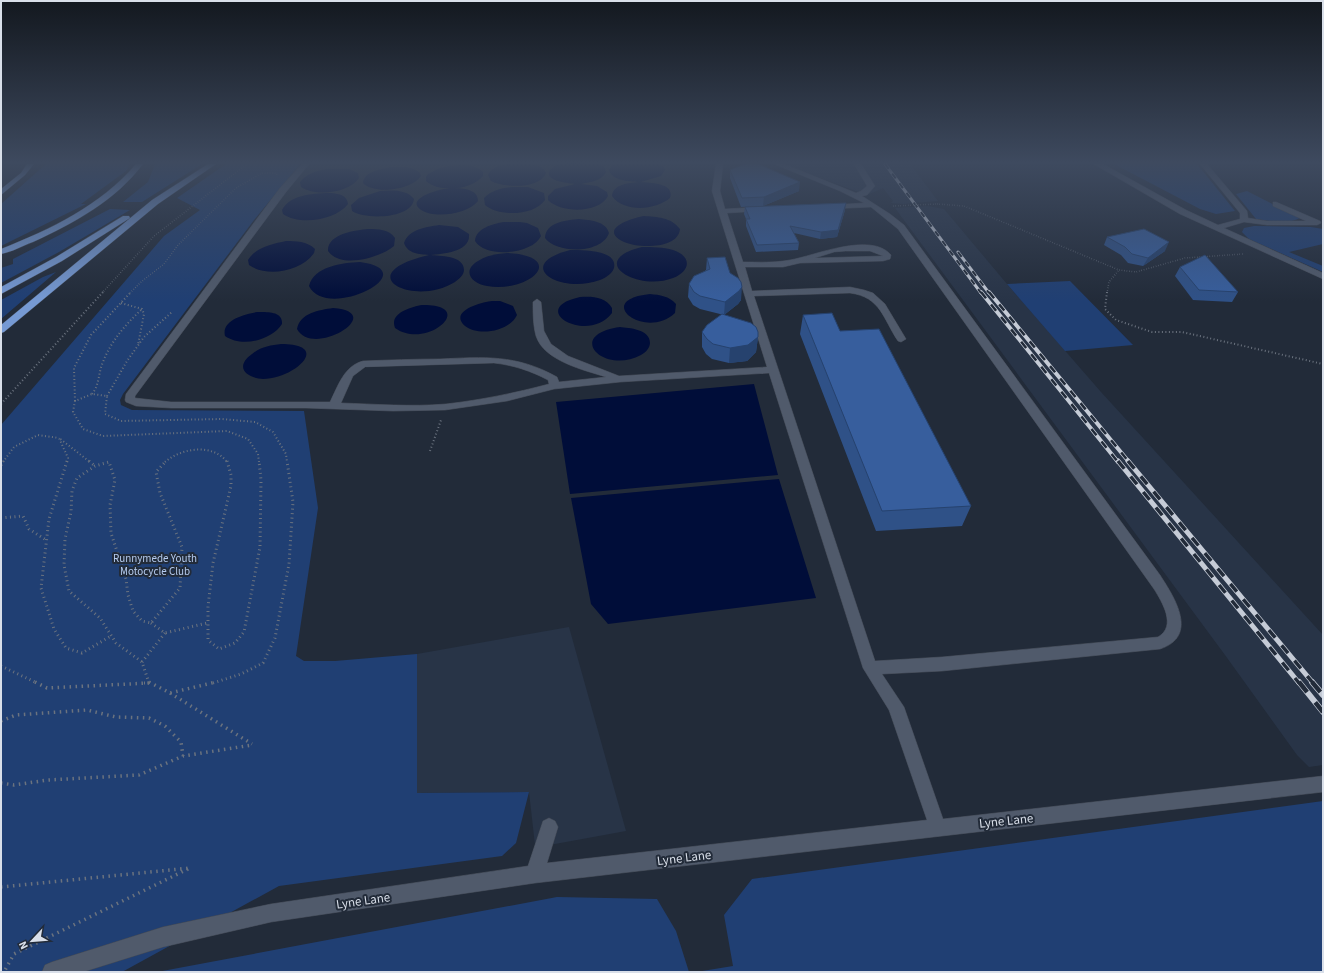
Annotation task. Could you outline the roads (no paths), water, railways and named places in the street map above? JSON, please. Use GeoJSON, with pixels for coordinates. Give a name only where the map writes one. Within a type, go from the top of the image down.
{"type":"FeatureCollection","features":[{"type":"Feature","properties":{"kind":"highway"},"geometry":{"type":"LineString","coordinates":[[1,252],[53,229],[87,209]]}},
{"type":"Feature","properties":{"kind":"highway"},"geometry":{"type":"LineString","coordinates":[[1,291],[59,259],[142,209]]}},
{"type":"Feature","properties":{"kind":"highway"},"geometry":{"type":"LineString","coordinates":[[1,330],[146,209]]}},
{"type":"Feature","properties":{"kind":"street"},"geometry":{"type":"LineString","coordinates":[[269,209],[130,396],[130,400],[136,404],[171,405],[334,406],[393,408],[445,407],[507,398],[554,386],[620,379],[773,370]]}},
{"type":"Feature","properties":{"kind":"street"},"geometry":{"type":"LineString","coordinates":[[760,209],[723,211],[870,668],[896,707],[938,828]]}},
{"type":"Feature","properties":{"kind":"street"},"geometry":{"type":"LineString","coordinates":[[870,668],[942,664],[1160,643],[1170,637],[1174,627],[1170,604],[1155,579],[901,227],[889,216],[878,209]]}},
{"type":"Feature","properties":{"kind":"street"},"geometry":{"type":"LineString","coordinates":[[1179,209],[1216,228],[1323,276]]}},
{"type":"Feature","properties":{"kind":"street"},"geometry":{"type":"LineString","coordinates":[[1241,209],[1244,213],[1244,220]]}},
{"type":"Feature","properties":{"kind":"street"},"geometry":{"type":"LineString","coordinates":[[1287,209],[1320,225]]}},
{"type":"Feature","properties":{"kind":"street"},"geometry":{"type":"LineString","coordinates":[[1216,228],[1244,220],[1267,223],[1320,225]]}},
{"type":"Feature","properties":{"kind":"street"},"geometry":{"type":"LineString","coordinates":[[740,265],[783,264],[802,261],[883,259],[887,257],[887,255],[879,250],[846,249],[834,250],[802,261]]}},
{"type":"Feature","properties":{"kind":"street"},"geometry":{"type":"LineString","coordinates":[[749,294],[850,290],[863,292],[873,296],[880,302],[901,339]]}},
{"type":"Feature","properties":{"kind":"street"},"geometry":{"type":"LineString","coordinates":[[536,302],[541,338],[547,346],[555,353],[569,360],[620,379]]}},
{"type":"Feature","properties":{"kind":"street"},"geometry":{"type":"LineString","coordinates":[[334,406],[352,371],[359,365],[363,364],[494,360],[508,361],[520,364],[546,375],[552,380],[554,386]]}},
{"type":"Feature","properties":{"kind":"street","name":"Lyne Lane"},"geometry":{"type":"LineString","coordinates":[[52,972],[163,937],[271,913],[535,874],[1323,784]]}},
{"type":"Feature","properties":{"kind":"street"},"geometry":{"type":"LineString","coordinates":[[535,874],[549,827]]}},
{"type":"Feature","properties":{"kind":"railway"},"geometry":{"type":"LineString","coordinates":[[919,209],[981,293]]}},
{"type":"Feature","properties":{"kind":"railway"},"geometry":{"type":"LineString","coordinates":[[958,252],[989,293]]}},
{"type":"Feature","properties":{"kind":"railway"},"geometry":{"type":"LineString","coordinates":[[981,292],[1118,462]]}},
{"type":"Feature","properties":{"kind":"railway"},"geometry":{"type":"LineString","coordinates":[[989,292],[1129,462]]}},
{"type":"Feature","properties":{"kind":"railway"},"geometry":{"type":"LineString","coordinates":[[1118,461],[1299,683]]}},
{"type":"Feature","properties":{"kind":"railway"},"geometry":{"type":"LineString","coordinates":[[1128,461],[1313,683]]}},
{"type":"Feature","properties":{"kind":"railway"},"geometry":{"type":"LineString","coordinates":[[1299,682],[1323,712]]}},
{"type":"Feature","properties":{"kind":"railway"},"geometry":{"type":"LineString","coordinates":[[1312,682],[1323,695]]}},
{"type":"Feature","properties":{"kind":"park label","name":"Runnymede Youth Motocycle Club"},"geometry":{"type":"Point","coordinates":[155,564]}}]}
